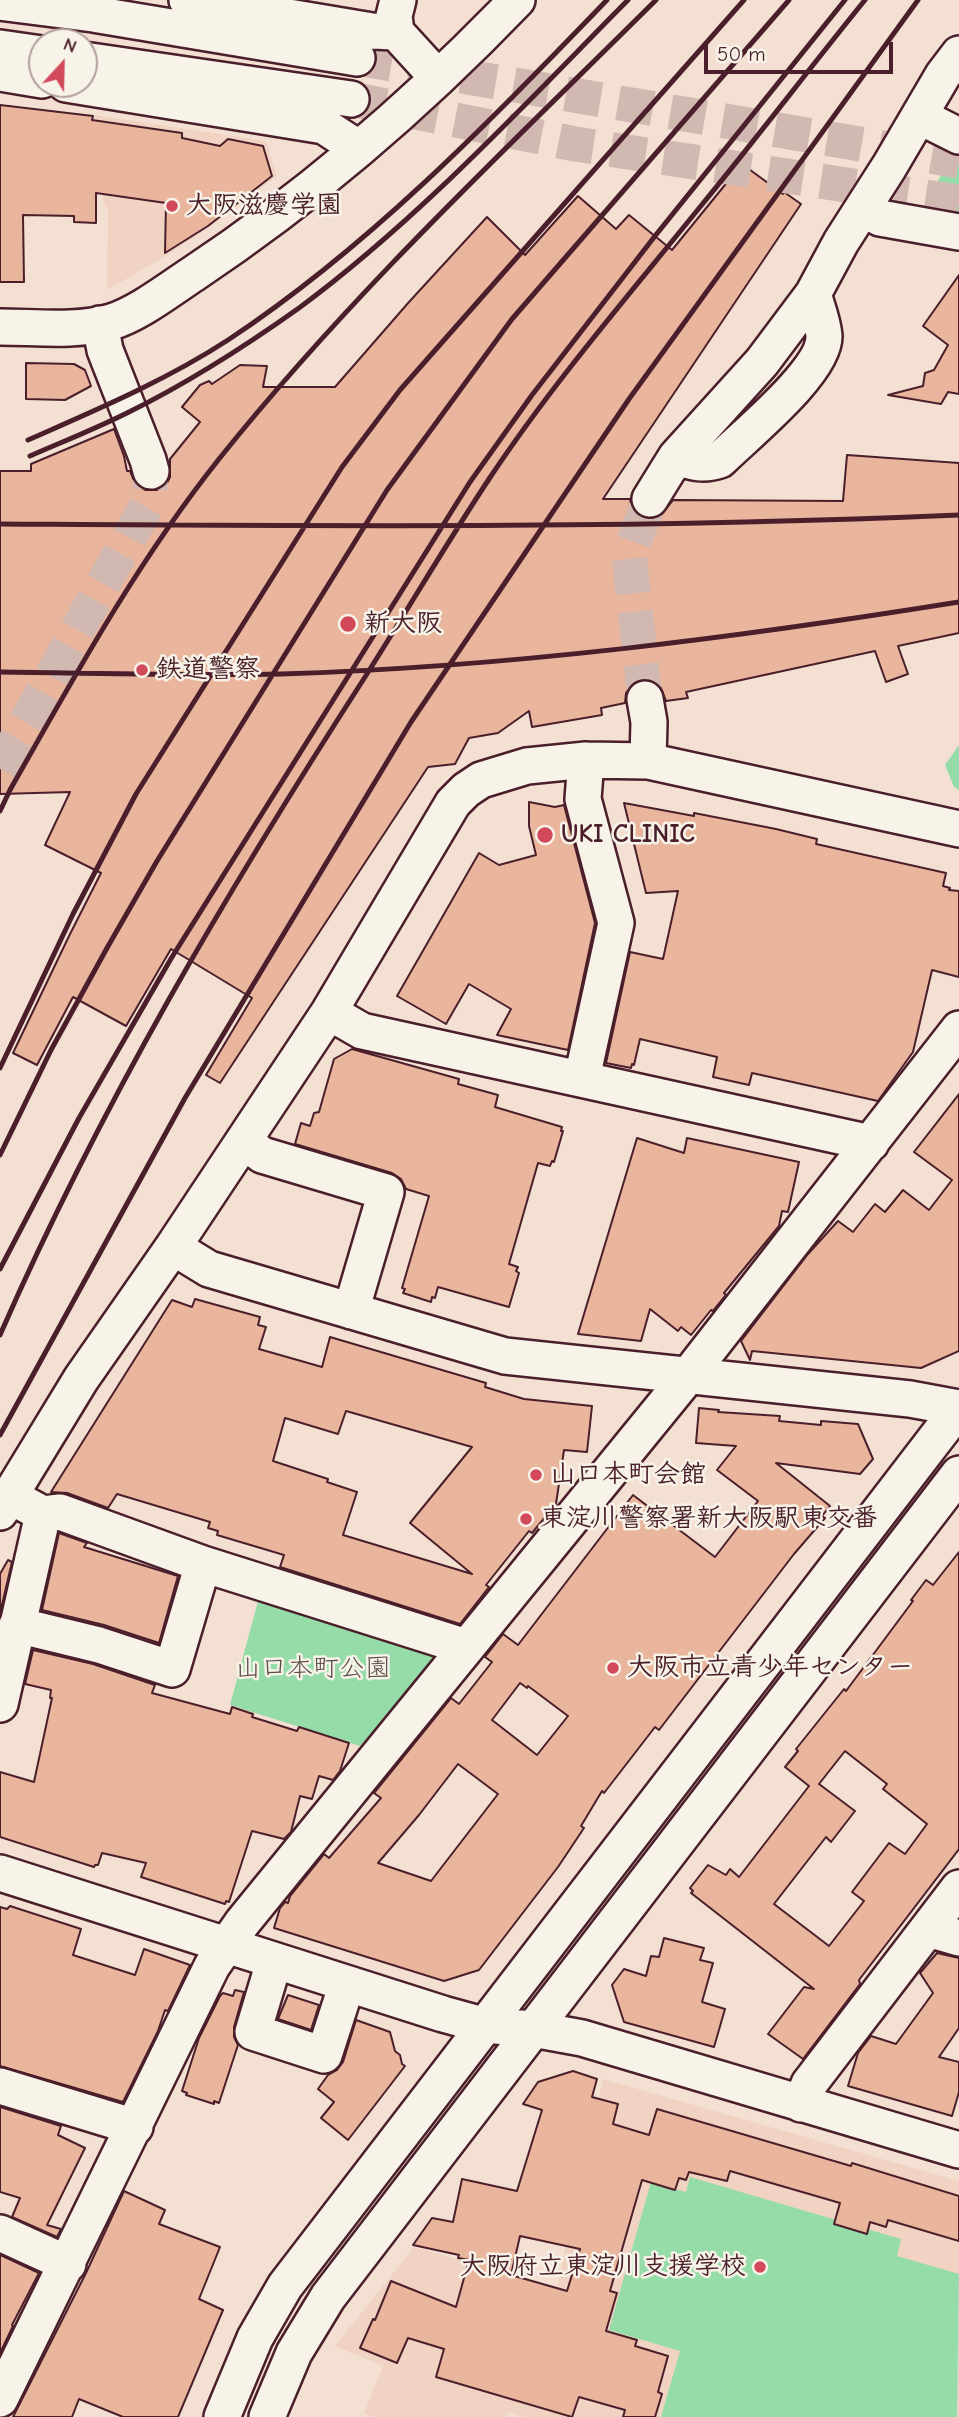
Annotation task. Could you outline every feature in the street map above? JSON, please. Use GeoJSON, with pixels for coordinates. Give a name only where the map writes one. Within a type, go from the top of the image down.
{"type":"FeatureCollection","features":[{"type":"Feature","properties":{"kind":"street"},"geometry":{"type":"LineString","coordinates":[[187,0],[270,6],[372,31],[397,16],[438,78]]}},
{"type":"Feature","properties":{"kind":"street"},"geometry":{"type":"LineString","coordinates":[[0,327],[82,327],[114,321],[135,311],[232,248],[298,199],[438,78],[517,0]]}},
{"type":"Feature","properties":{"kind":"street"},"geometry":{"type":"LineString","coordinates":[[0,2],[357,58]]}},
{"type":"Feature","properties":{"kind":"street"},"geometry":{"type":"LineString","coordinates":[[0,48],[28,52]]}},
{"type":"Feature","properties":{"kind":"street"},"geometry":{"type":"LineString","coordinates":[[650,499],[676,457],[762,362],[813,294],[841,242],[864,209],[943,75],[959,54]]}},
{"type":"Feature","properties":{"kind":"street"},"geometry":{"type":"LineString","coordinates":[[98,62],[351,99]]}},
{"type":"Feature","properties":{"kind":"street"},"geometry":{"type":"LineString","coordinates":[[0,73],[28,78]]}},
{"type":"Feature","properties":{"kind":"street"},"geometry":{"type":"LineString","coordinates":[[98,89],[324,126],[358,148]]}},
{"type":"Feature","properties":{"kind":"street"},"geometry":{"type":"LineString","coordinates":[[919,116],[959,136]]}},
{"type":"Feature","properties":{"kind":"street"},"geometry":{"type":"LineString","coordinates":[[864,209],[880,218],[959,232]]}},
{"type":"Feature","properties":{"kind":"street"},"geometry":{"type":"LineString","coordinates":[[100,324],[105,350],[151,471]]}},
{"type":"Feature","properties":{"kind":"street"},"geometry":{"type":"LineString","coordinates":[[645,699],[649,722],[648,761]]}},
{"type":"Feature","properties":{"kind":"street"},"geometry":{"type":"LineString","coordinates":[[582,1077],[617,923],[583,799],[586,760]]}},
{"type":"Feature","properties":{"kind":"street"},"geometry":{"type":"LineString","coordinates":[[466,1647],[203,1564],[60,1512],[43,1514],[5,1504],[81,1379],[244,1142],[329,1012],[453,803],[466,790],[481,780],[527,766],[586,760],[648,761],[959,829]]}},
{"type":"Feature","properties":{"kind":"street"},"geometry":{"type":"LineString","coordinates":[[329,1012],[362,1031],[582,1077],[871,1143]]}},
{"type":"Feature","properties":{"kind":"street"},"geometry":{"type":"LineString","coordinates":[[0,2399],[212,1966],[242,1923],[687,1377],[959,1029]]}},
{"type":"Feature","properties":{"kind":"street"},"geometry":{"type":"LineString","coordinates":[[244,1142],[262,1155],[386,1192],[351,1311]]}},
{"type":"Feature","properties":{"kind":"street"},"geometry":{"type":"LineString","coordinates":[[173,1247],[209,1269],[505,1356],[910,1399],[959,1408],[285,2286],[255,2338],[222,2417]]}},
{"type":"Feature","properties":{"kind":"street"},"geometry":{"type":"LineString","coordinates":[[267,2417],[294,2353],[328,2297],[959,1474]]}},
{"type":"Feature","properties":{"kind":"street"},"geometry":{"type":"LineString","coordinates":[[0,1704],[43,1514]]}},
{"type":"Feature","properties":{"kind":"street"},"geometry":{"type":"LineString","coordinates":[[17,1625],[99,1645],[172,1669],[203,1564]]}},
{"type":"Feature","properties":{"kind":"street"},"geometry":{"type":"LineString","coordinates":[[0,1873],[274,1962],[483,2025],[533,2029],[582,2038],[959,2150]]}},
{"type":"Feature","properties":{"kind":"street"},"geometry":{"type":"LineString","coordinates":[[801,2104],[809,2084],[944,1933],[959,1888]]}},
{"type":"Feature","properties":{"kind":"street"},"geometry":{"type":"LineString","coordinates":[[274,1962],[253,2032],[324,2055],[347,1984]]}},
{"type":"Feature","properties":{"kind":"street"},"geometry":{"type":"LineString","coordinates":[[0,2086],[135,2127]]}},
{"type":"Feature","properties":{"kind":"street"},"geometry":{"type":"LineString","coordinates":[[0,2233],[68,2264]]}},
{"type":"Feature","properties":{"kind":"shaded area","name":"大阪滋慶学園"},"geometry":{"type":"Polygon","coordinates":[[[95,115],[266,141],[277,176],[214,224],[107,290],[108,210],[103,202],[102,165],[90,163],[95,115]]]}},
{"type":"Feature","properties":{"kind":"shaded area","name":"大阪府立東淀川支援学校"},"geometry":{"type":"Polygon","coordinates":[[[603,2079],[959,2181],[959,2417],[523,2417],[509,2412],[506,2417],[373,2417],[364,2413],[383,2366],[335,2346],[414,2247],[557,2287],[603,2079]]]}},
{"type":"Feature","properties":{"kind":"green space"},"geometry":{"type":"Polygon","coordinates":[[[956,152],[959,153],[959,219],[925,214],[928,196],[956,152]]]}},
{"type":"Feature","properties":{"kind":"green space"},"geometry":{"type":"Polygon","coordinates":[[[959,745],[959,790],[954,787],[945,765],[959,745]]]}},
{"type":"Feature","properties":{"kind":"green space","name":"山口本町公園"},"geometry":{"type":"Polygon","coordinates":[[[261,1590],[439,1656],[360,1746],[230,1705],[261,1590]]]}},
{"type":"Feature","properties":{"kind":"green space"},"geometry":{"type":"Polygon","coordinates":[[[690,2177],[901,2239],[897,2256],[959,2274],[957,2417],[661,2417],[680,2351],[609,2330],[651,2182],[686,2192],[690,2177]]]}},
{"type":"Feature","properties":{"kind":"building"},"geometry":{"type":"Polygon","coordinates":[[[0,105],[93,116],[92,120],[182,133],[182,138],[220,146],[228,139],[263,146],[272,176],[208,226],[165,253],[166,203],[96,193],[96,223],[74,222],[74,216],[23,215],[24,282],[0,282],[0,105]]]}},
{"type":"Feature","properties":{"kind":"building"},"geometry":{"type":"Polygon","coordinates":[[[742,164],[801,204],[603,499],[630,499],[632,508],[639,516],[650,519],[660,516],[673,500],[843,501],[847,455],[959,463],[959,633],[898,646],[908,674],[886,682],[875,651],[686,692],[688,698],[666,701],[660,686],[653,680],[642,679],[632,684],[626,693],[625,703],[601,708],[602,715],[532,727],[529,711],[498,733],[469,738],[455,764],[428,767],[220,1083],[206,1075],[252,998],[171,949],[126,1026],[73,997],[37,1065],[13,1053],[101,873],[45,845],[70,792],[0,794],[0,471],[31,471],[31,464],[114,429],[127,471],[130,471],[136,485],[145,490],[157,490],[166,485],[170,477],[170,459],[200,422],[182,407],[200,385],[209,381],[212,384],[240,365],[267,366],[263,387],[335,387],[487,217],[525,255],[578,196],[616,229],[629,215],[672,250],[742,164]]]}},
{"type":"Feature","properties":{"kind":"building"},"geometry":{"type":"Polygon","coordinates":[[[959,275],[959,394],[948,392],[941,404],[888,395],[923,386],[925,373],[934,370],[948,345],[923,326],[959,275]]]}},
{"type":"Feature","properties":{"kind":"building"},"geometry":{"type":"Polygon","coordinates":[[[26,363],[74,364],[85,370],[91,386],[65,400],[26,399],[26,363]]]}},
{"type":"Feature","properties":{"kind":"building"},"geometry":{"type":"Polygon","coordinates":[[[529,802],[555,807],[564,805],[595,923],[568,1050],[497,1035],[511,1009],[469,984],[446,1024],[397,996],[479,853],[499,865],[536,855],[529,826],[529,802]]]}},
{"type":"Feature","properties":{"kind":"building"},"geometry":{"type":"Polygon","coordinates":[[[624,803],[776,829],[817,839],[816,844],[946,873],[943,886],[959,891],[959,977],[932,970],[913,1052],[878,1101],[752,1073],[749,1085],[713,1077],[717,1057],[640,1039],[631,1068],[606,1063],[630,952],[663,959],[678,891],[646,893],[624,803]]]}},
{"type":"Feature","properties":{"kind":"building"},"geometry":{"type":"Polygon","coordinates":[[[352,1049],[459,1079],[458,1084],[498,1095],[495,1107],[562,1127],[554,1162],[552,1161],[550,1166],[538,1163],[509,1264],[518,1267],[516,1271],[519,1273],[509,1307],[438,1287],[431,1302],[403,1293],[405,1289],[402,1288],[429,1196],[406,1189],[401,1179],[392,1173],[295,1144],[301,1123],[310,1126],[314,1113],[319,1112],[334,1059],[352,1049]]]}},
{"type":"Feature","properties":{"kind":"building"},"geometry":{"type":"Polygon","coordinates":[[[959,1094],[959,1351],[921,1368],[752,1351],[750,1360],[741,1341],[808,1254],[838,1221],[853,1232],[875,1204],[885,1212],[903,1190],[929,1210],[952,1180],[914,1152],[959,1094]]]}},
{"type":"Feature","properties":{"kind":"building"},"geometry":{"type":"Polygon","coordinates":[[[637,1138],[684,1153],[687,1138],[799,1162],[788,1212],[782,1211],[779,1226],[724,1293],[726,1295],[691,1335],[681,1327],[678,1331],[650,1309],[641,1341],[578,1334],[637,1138]]]}},
{"type":"Feature","properties":{"kind":"building"},"geometry":{"type":"Polygon","coordinates":[[[195,1299],[260,1317],[258,1325],[266,1327],[259,1349],[322,1367],[330,1337],[486,1383],[485,1387],[524,1399],[592,1406],[587,1452],[564,1450],[556,1504],[532,1533],[529,1531],[486,1585],[489,1587],[460,1624],[280,1567],[284,1555],[217,1535],[218,1531],[208,1528],[210,1522],[117,1494],[108,1508],[67,1493],[51,1492],[172,1300],[192,1307],[195,1299]],[[346,1411],[338,1434],[285,1418],[273,1461],[328,1479],[327,1482],[357,1492],[343,1535],[472,1574],[410,1523],[472,1447],[346,1411]]]}},
{"type":"Feature","properties":{"kind":"building"},"geometry":{"type":"Polygon","coordinates":[[[699,1408],[719,1410],[718,1412],[780,1416],[779,1421],[821,1425],[821,1421],[858,1424],[873,1459],[860,1474],[776,1463],[830,1506],[822,1516],[825,1518],[794,1554],[659,1730],[655,1727],[604,1793],[602,1791],[581,1826],[584,1828],[558,1867],[479,1970],[444,1981],[274,1928],[280,1908],[285,1902],[288,1903],[290,1896],[324,1854],[329,1858],[381,1798],[374,1793],[451,1698],[459,1704],[492,1662],[485,1657],[503,1634],[518,1645],[633,1495],[715,1557],[758,1501],[717,1470],[736,1446],[696,1443],[699,1408]],[[520,1683],[492,1720],[537,1755],[568,1716],[520,1683]],[[458,1764],[378,1863],[431,1881],[498,1794],[458,1764]]]}},
{"type":"Feature","properties":{"kind":"building"},"geometry":{"type":"Polygon","coordinates":[[[59,1533],[87,1543],[84,1547],[178,1576],[159,1643],[104,1625],[42,1610],[59,1533]]]}},
{"type":"Feature","properties":{"kind":"building"},"geometry":{"type":"Polygon","coordinates":[[[959,1552],[959,1849],[859,1980],[860,1984],[803,2059],[768,2034],[804,1987],[814,1989],[691,1893],[693,1891],[690,1888],[708,1865],[726,1875],[730,1869],[739,1877],[809,1786],[785,1767],[798,1751],[796,1749],[844,1689],[846,1691],[926,1580],[933,1585],[959,1552]],[[845,1751],[819,1784],[855,1811],[831,1842],[826,1837],[774,1904],[829,1946],[864,1901],[852,1892],[889,1843],[905,1854],[927,1824],[883,1789],[887,1784],[845,1751]]]}},
{"type":"Feature","properties":{"kind":"building"},"geometry":{"type":"Polygon","coordinates":[[[8,1560],[12,1562],[0,1613],[0,1574],[8,1560]]]}},
{"type":"Feature","properties":{"kind":"building"},"geometry":{"type":"Polygon","coordinates":[[[33,1650],[93,1664],[155,1685],[152,1693],[230,1714],[232,1707],[253,1714],[252,1717],[297,1731],[299,1727],[349,1743],[340,1771],[333,1780],[319,1776],[312,1799],[300,1796],[291,1832],[284,1839],[252,1831],[229,1902],[226,1901],[225,1904],[141,1877],[146,1863],[102,1853],[98,1865],[94,1867],[0,1837],[0,1772],[34,1782],[52,1698],[51,1690],[25,1684],[33,1650]]]}},
{"type":"Feature","properties":{"kind":"building"},"geometry":{"type":"Polygon","coordinates":[[[10,1906],[81,1929],[73,1955],[135,1975],[144,1949],[190,1965],[168,2011],[165,2010],[158,2031],[123,2102],[0,2066],[0,1907],[7,1909],[10,1906]]]}},
{"type":"Feature","properties":{"kind":"building"},"geometry":{"type":"Polygon","coordinates":[[[664,1938],[704,1948],[700,1960],[713,1963],[702,2002],[725,2009],[714,2047],[624,2022],[612,1985],[624,1969],[646,1976],[651,1956],[659,1957],[664,1938]]]}},
{"type":"Feature","properties":{"kind":"building"},"geometry":{"type":"Polygon","coordinates":[[[937,1953],[959,1958],[959,2028],[939,2057],[959,2062],[959,2092],[952,2116],[848,2086],[858,2053],[871,2036],[896,2044],[933,1993],[920,1973],[937,1953]]]}},
{"type":"Feature","properties":{"kind":"building"},"geometry":{"type":"Polygon","coordinates":[[[235,1990],[244,1992],[234,2027],[234,2037],[238,2045],[219,2103],[214,2101],[214,2104],[186,2095],[187,2093],[182,2091],[199,2038],[220,1996],[223,1993],[233,1996],[235,1990]]]}},
{"type":"Feature","properties":{"kind":"building"},"geometry":{"type":"Polygon","coordinates":[[[288,1995],[319,2005],[311,2030],[278,2019],[288,1995]]]}},
{"type":"Feature","properties":{"kind":"building"},"geometry":{"type":"Polygon","coordinates":[[[356,2020],[390,2032],[395,2051],[405,2066],[348,2140],[321,2118],[334,2102],[318,2089],[328,2075],[337,2070],[343,2062],[356,2020]]]}},
{"type":"Feature","properties":{"kind":"building"},"geometry":{"type":"Polygon","coordinates":[[[573,2071],[597,2079],[592,2097],[618,2104],[613,2124],[649,2135],[657,2109],[959,2196],[959,2241],[888,2220],[886,2227],[870,2222],[867,2234],[834,2224],[840,2203],[730,2171],[727,2181],[689,2172],[686,2180],[679,2178],[675,2190],[642,2180],[610,2291],[617,2293],[606,2331],[637,2340],[635,2346],[668,2356],[658,2392],[662,2394],[655,2417],[623,2417],[625,2410],[579,2397],[572,2417],[436,2377],[444,2349],[408,2338],[397,2363],[360,2348],[391,2281],[456,2307],[469,2260],[458,2258],[459,2255],[413,2245],[432,2218],[453,2222],[462,2179],[517,2191],[542,2110],[523,2104],[538,2082],[573,2071]],[[520,2236],[511,2275],[567,2291],[580,2249],[520,2236]]]}},
{"type":"Feature","properties":{"kind":"building"},"geometry":{"type":"Polygon","coordinates":[[[0,2107],[61,2126],[58,2135],[85,2148],[47,2225],[61,2229],[57,2237],[12,2217],[20,2198],[0,2192],[0,2107]]]}},
{"type":"Feature","properties":{"kind":"building"},"geometry":{"type":"Polygon","coordinates":[[[124,2191],[165,2210],[159,2224],[220,2247],[199,2299],[223,2310],[178,2417],[123,2417],[79,2399],[72,2417],[13,2417],[86,2273],[124,2191]]]}},
{"type":"Feature","properties":{"kind":"building"},"geometry":{"type":"Polygon","coordinates":[[[0,2255],[39,2273],[0,2353],[0,2255]]]}},
{"type":"Feature","properties":{"kind":"tunnel"},"geometry":{"type":"LineString","coordinates":[[357,58],[959,161]]}},
{"type":"Feature","properties":{"kind":"tunnel"},"geometry":{"type":"LineString","coordinates":[[351,99],[575,144],[959,202]]}},
{"type":"Feature","properties":{"kind":"tunnel"},"geometry":{"type":"LineString","coordinates":[[0,769],[147,505],[151,471]]}},
{"type":"Feature","properties":{"kind":"tunnel"},"geometry":{"type":"LineString","coordinates":[[645,699],[629,555],[650,499]]}},
{"type":"Feature","properties":{"kind":"railway"},"geometry":{"type":"LineString","coordinates":[[28,440],[180,369],[228,340],[280,303],[331,264],[426,180],[607,0]]}},
{"type":"Feature","properties":{"kind":"railway"},"geometry":{"type":"LineString","coordinates":[[30,456],[115,419],[171,390],[299,308],[343,274],[428,199],[628,0]]}},
{"type":"Feature","properties":{"kind":"railway"},"geometry":{"type":"LineString","coordinates":[[0,811],[83,663],[134,579],[219,459],[322,339],[376,281],[656,0]]}},
{"type":"Feature","properties":{"kind":"railway"},"geometry":{"type":"LineString","coordinates":[[0,1068],[73,914],[136,794],[342,467],[400,390],[744,0]]}},
{"type":"Feature","properties":{"kind":"railway"},"geometry":{"type":"LineString","coordinates":[[0,1155],[51,1050],[157,861],[387,490],[512,319],[789,0]]}},
{"type":"Feature","properties":{"kind":"railway"},"geometry":{"type":"LineString","coordinates":[[0,1269],[79,1118],[172,957],[470,482],[532,395],[655,236],[845,0]]}},
{"type":"Feature","properties":{"kind":"railway"},"geometry":{"type":"LineString","coordinates":[[0,1335],[81,1164],[169,999],[314,756],[473,503],[564,375],[865,0]]}},
{"type":"Feature","properties":{"kind":"railway"},"geometry":{"type":"LineString","coordinates":[[0,1435],[185,1098],[411,722],[629,399],[918,0]]}},
{"type":"Feature","properties":{"kind":"railway"},"geometry":{"type":"LineString","coordinates":[[0,524],[600,525],[959,515]]}},
{"type":"Feature","properties":{"kind":"railway"},"geometry":{"type":"LineString","coordinates":[[0,672],[281,674],[451,665],[705,639],[959,602]]}},
{"type":"Feature","properties":{"kind":"place","name":"大阪滋慶学園"},"geometry":{"type":"Point","coordinates":[172,206]}},
{"type":"Feature","properties":{"kind":"place","name":"新大阪"},"geometry":{"type":"Point","coordinates":[348,624]}},
{"type":"Feature","properties":{"kind":"place","name":"鉄道警察"},"geometry":{"type":"Point","coordinates":[142,670]}},
{"type":"Feature","properties":{"kind":"place","name":"UKI CLINIC"},"geometry":{"type":"Point","coordinates":[545,835]}},
{"type":"Feature","properties":{"kind":"place","name":"山口本町会館"},"geometry":{"type":"Point","coordinates":[536,1475]}},
{"type":"Feature","properties":{"kind":"place","name":"東淀川警察署新大阪駅東交番"},"geometry":{"type":"Point","coordinates":[526,1519]}},
{"type":"Feature","properties":{"kind":"place","name":"大阪市立青少年センター"},"geometry":{"type":"Point","coordinates":[613,1668]}},
{"type":"Feature","properties":{"kind":"place","name":"大阪府立東淀川支援学校"},"geometry":{"type":"Point","coordinates":[760,2267]}}]}
